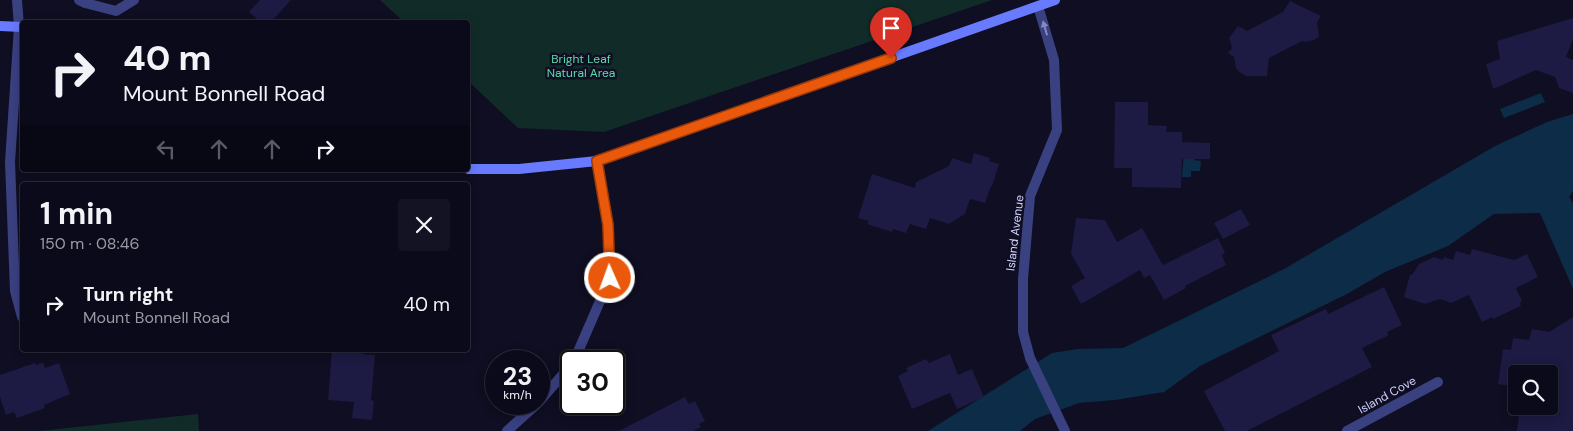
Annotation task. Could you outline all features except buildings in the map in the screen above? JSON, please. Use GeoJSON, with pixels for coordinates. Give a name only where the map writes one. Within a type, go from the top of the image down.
{"type":"FeatureCollection","features":[{"type":"Feature","properties":{"kind":"street"},"geometry":{"type":"LineString","coordinates":[[17,0],[20,20]]}},
{"type":"Feature","properties":{"kind":"street"},"geometry":{"type":"LineString","coordinates":[[79,0],[85,4],[116,11],[134,0]]}},
{"type":"Feature","properties":{"kind":"street"},"geometry":{"type":"LineString","coordinates":[[470,169],[519,170],[597,161],[1055,0]]}},
{"type":"Feature","properties":{"kind":"street","name":"Island Avenue"},"geometry":{"type":"LineString","coordinates":[[1038,6],[1054,60],[1057,130],[1030,196],[1022,279],[1023,332],[1030,358],[1065,431]]}},
{"type":"Feature","properties":{"kind":"street"},"geometry":{"type":"LineString","coordinates":[[0,26],[20,27]]}},
{"type":"Feature","properties":{"kind":"street"},"geometry":{"type":"LineString","coordinates":[[20,39],[10,162],[15,290],[20,309]]}},
{"type":"Feature","properties":{"kind":"street"},"geometry":{"type":"LineString","coordinates":[[579,350],[610,278],[608,225],[597,161]]}},
{"type":"Feature","properties":{"kind":"street"},"geometry":{"type":"LineString","coordinates":[[550,389],[560,378]]}},
{"type":"Feature","properties":{"kind":"street","name":"Island Cove"},"geometry":{"type":"LineString","coordinates":[[1348,431],[1438,382]]}},
{"type":"Feature","properties":{"kind":"street"},"geometry":{"type":"LineString","coordinates":[[507,431],[525,415]]}},
{"type":"Feature","properties":{"kind":"green space","name":"Bright Leaf Natural Area"},"geometry":{"type":"Polygon","coordinates":[[[380,0],[992,0],[604,132],[518,128],[470,83],[470,20],[402,20],[380,0]]]}},
{"type":"Feature","properties":{"kind":"green space"},"geometry":{"type":"Polygon","coordinates":[[[198,414],[199,431],[39,431],[198,414]]]}},
{"type":"Feature","properties":{"kind":"water"},"geometry":{"type":"Polygon","coordinates":[[[1541,93],[1545,102],[1504,118],[1500,109],[1541,93]]]}},
{"type":"Feature","properties":{"kind":"water"},"geometry":{"type":"Polygon","coordinates":[[[1573,114],[1573,191],[1569,197],[1573,203],[1573,289],[1540,213],[1494,214],[1448,246],[1385,272],[1347,294],[1200,366],[1164,392],[1115,400],[1079,403],[1035,419],[1020,431],[928,431],[1052,353],[1078,349],[1123,348],[1284,269],[1495,146],[1547,122],[1573,114]]]}},
{"type":"Feature","properties":{"kind":"water"},"geometry":{"type":"Polygon","coordinates":[[[1184,150],[1194,150],[1194,160],[1201,161],[1200,171],[1191,171],[1191,177],[1182,177],[1184,150]]]}},
{"type":"Feature","properties":{"kind":"route"},"geometry":{"type":"LineString","coordinates":[[610,278],[608,225],[597,161],[891,58]]}}]}
